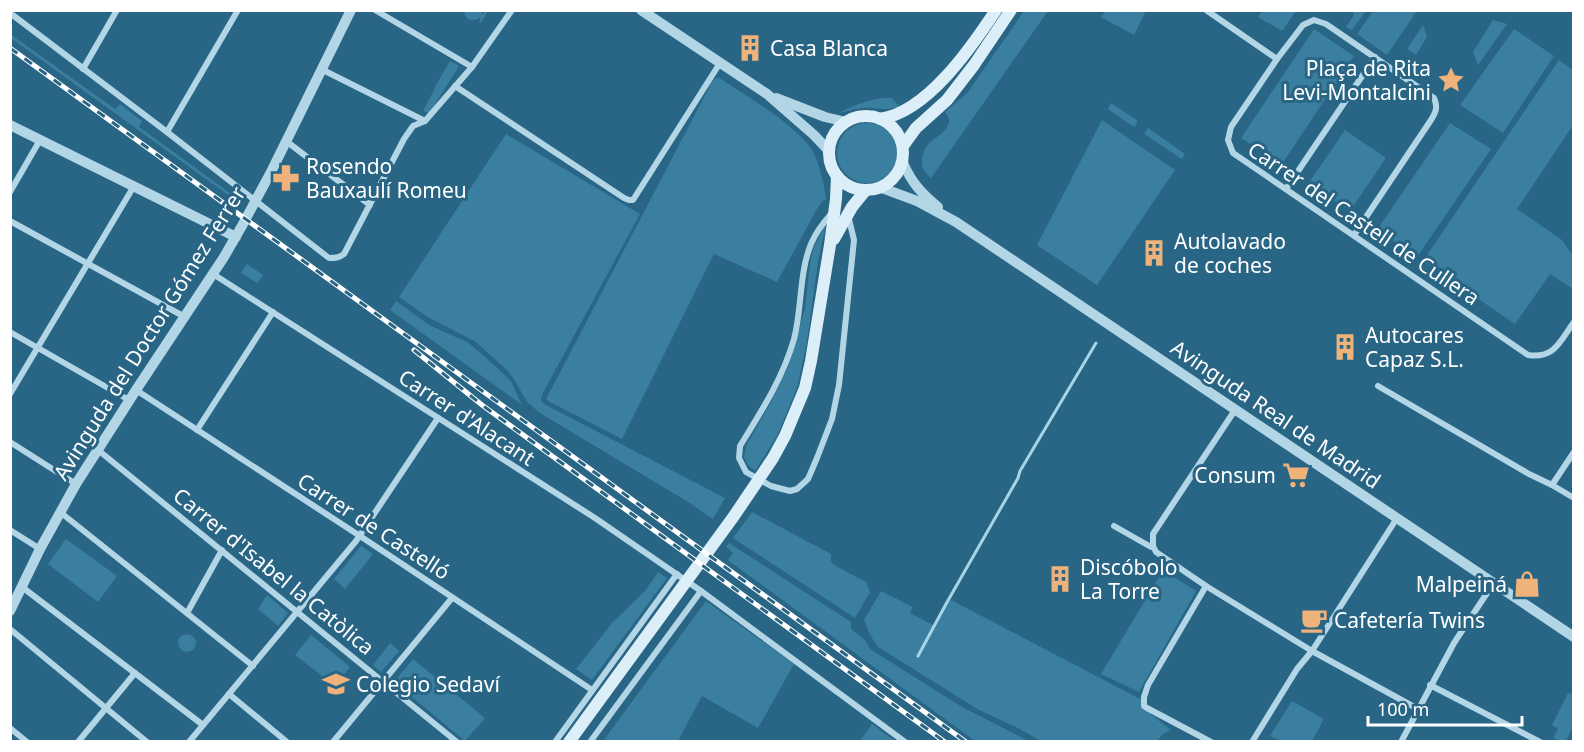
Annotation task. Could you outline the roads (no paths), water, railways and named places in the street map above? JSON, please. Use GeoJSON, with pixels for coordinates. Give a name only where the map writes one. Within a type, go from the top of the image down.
{"type":"FeatureCollection","features":[{"type":"Feature","properties":{"kind":"main road"},"geometry":{"type":"LineString","coordinates":[[880,119],[898,114],[929,92],[967,52],[996,10]]}},
{"type":"Feature","properties":{"kind":"main road"},"geometry":{"type":"LineString","coordinates":[[947,100],[1011,10]]}},
{"type":"Feature","properties":{"kind":"main road"},"geometry":{"type":"LineString","coordinates":[[903,146],[916,128],[978,73],[1020,10]]}},
{"type":"Feature","properties":{"kind":"main road"},"geometry":{"type":"LineString","coordinates":[[869,116],[880,119],[891,125],[899,135],[903,146],[903,163],[891,182],[882,188],[866,191],[855,189],[845,184],[832,169],[829,151],[832,140],[846,122],[857,117],[869,116]]}},
{"type":"Feature","properties":{"kind":"main road"},"geometry":{"type":"LineString","coordinates":[[569,741],[734,516],[785,436],[805,388],[816,336],[835,207],[837,176]]}},
{"type":"Feature","properties":{"kind":"main road"},"geometry":{"type":"LineString","coordinates":[[830,245],[852,207],[866,191]]}},
{"type":"Feature","properties":{"kind":"street"},"geometry":{"type":"LineString","coordinates":[[83,69],[117,10]]}},
{"type":"Feature","properties":{"kind":"street"},"geometry":{"type":"LineString","coordinates":[[167,132],[238,10]]}},
{"type":"Feature","properties":{"kind":"street","name":"Avinguda del Doctor Gómez Ferrer"},"geometry":{"type":"LineString","coordinates":[[10,610],[76,484],[236,237],[351,10]]}},
{"type":"Feature","properties":{"kind":"street"},"geometry":{"type":"LineString","coordinates":[[375,10],[472,67]]}},
{"type":"Feature","properties":{"kind":"street"},"geometry":{"type":"LineString","coordinates":[[10,13],[329,258],[344,254],[413,126],[425,122],[456,86],[512,10]]}},
{"type":"Feature","properties":{"kind":"street"},"geometry":{"type":"LineString","coordinates":[[641,10],[767,94],[829,151]]}},
{"type":"Feature","properties":{"kind":"street"},"geometry":{"type":"LineString","coordinates":[[1206,10],[1277,59],[1303,25],[1314,20],[1326,24],[1434,98],[1437,103],[1436,113],[1354,235]]}},
{"type":"Feature","properties":{"kind":"street"},"geometry":{"type":"LineString","coordinates":[[1286,189],[1375,57]]}},
{"type":"Feature","properties":{"kind":"street","name":"Carrer del Castell de Cullera"},"geometry":{"type":"LineString","coordinates":[[1277,59],[1231,127],[1228,140],[1233,153],[1528,355],[1540,357],[1551,351],[1574,322]]}},
{"type":"Feature","properties":{"kind":"street"},"geometry":{"type":"LineString","coordinates":[[456,86],[624,198],[633,200],[720,63]]}},
{"type":"Feature","properties":{"kind":"street"},"geometry":{"type":"LineString","coordinates":[[321,69],[425,122]]}},
{"type":"Feature","properties":{"kind":"street"},"geometry":{"type":"LineString","coordinates":[[767,94],[825,117],[846,122]]}},
{"type":"Feature","properties":{"kind":"street"},"geometry":{"type":"LineString","coordinates":[[10,125],[236,237]]}},
{"type":"Feature","properties":{"kind":"street"},"geometry":{"type":"LineString","coordinates":[[10,192],[40,140]]}},
{"type":"Feature","properties":{"kind":"street"},"geometry":{"type":"LineString","coordinates":[[286,141],[370,206]]}},
{"type":"Feature","properties":{"kind":"street","name":"Avinguda Real de Madrid"},"geometry":{"type":"LineString","coordinates":[[903,163],[914,185],[956,222]]}},
{"type":"Feature","properties":{"kind":"street"},"geometry":{"type":"LineString","coordinates":[[10,394],[134,185]]}},
{"type":"Feature","properties":{"kind":"street","name":"Avinguda Real de Madrid"},"geometry":{"type":"LineString","coordinates":[[882,188],[917,201],[956,222],[1574,637]]}},
{"type":"Feature","properties":{"kind":"street"},"geometry":{"type":"LineString","coordinates":[[835,207],[810,246],[795,336],[787,361],[740,446],[739,458],[746,472],[780,489],[790,491],[797,489],[808,479],[818,458],[836,402],[854,240],[848,215]]}},
{"type":"Feature","properties":{"kind":"street"},"geometry":{"type":"LineString","coordinates":[[10,221],[185,317]]}},
{"type":"Feature","properties":{"kind":"street","name":"Carrer d'Alacant"},"geometry":{"type":"LineString","coordinates":[[213,274],[595,518],[701,591],[905,741]]}},
{"type":"Feature","properties":{"kind":"street"},"geometry":{"type":"LineString","coordinates":[[197,430],[273,312]]}},
{"type":"Feature","properties":{"kind":"street"},"geometry":{"type":"LineString","coordinates":[[10,332],[129,400]]}},
{"type":"Feature","properties":{"kind":"street"},"geometry":{"type":"LineString","coordinates":[[1378,386],[1574,498]]}},
{"type":"Feature","properties":{"kind":"street","name":"Carrer de Castelló"},"geometry":{"type":"LineString","coordinates":[[136,390],[592,690]]}},
{"type":"Feature","properties":{"kind":"street"},"geometry":{"type":"LineString","coordinates":[[1235,410],[1157,526],[1153,534],[1153,546],[1156,552],[1206,586],[1312,651],[1418,709]]}},
{"type":"Feature","properties":{"kind":"street"},"geometry":{"type":"LineString","coordinates":[[189,741],[360,536],[438,418]]}},
{"type":"Feature","properties":{"kind":"street"},"geometry":{"type":"LineString","coordinates":[[10,442],[76,484]]}},
{"type":"Feature","properties":{"kind":"street","name":"Carrer d'Isabel la Catòlica"},"geometry":{"type":"LineString","coordinates":[[98,450],[457,741]]}},
{"type":"Feature","properties":{"kind":"street"},"geometry":{"type":"LineString","coordinates":[[1552,484],[1574,452]]}},
{"type":"Feature","properties":{"kind":"street"},"geometry":{"type":"LineString","coordinates":[[60,512],[253,666]]}},
{"type":"Feature","properties":{"kind":"street"},"geometry":{"type":"LineString","coordinates":[[1252,741],[1397,518]]}},
{"type":"Feature","properties":{"kind":"street"},"geometry":{"type":"LineString","coordinates":[[1114,526],[1151,547],[1153,546]]}},
{"type":"Feature","properties":{"kind":"street"},"geometry":{"type":"LineString","coordinates":[[10,530],[40,549]]}},
{"type":"Feature","properties":{"kind":"street"},"geometry":{"type":"LineString","coordinates":[[187,613],[222,550]]}},
{"type":"Feature","properties":{"kind":"street"},"geometry":{"type":"LineString","coordinates":[[555,741],[677,574]]}},
{"type":"Feature","properties":{"kind":"street"},"geometry":{"type":"LineString","coordinates":[[1401,741],[1454,643],[1493,584]]}},
{"type":"Feature","properties":{"kind":"street"},"geometry":{"type":"LineString","coordinates":[[1206,586],[1149,685],[1143,702],[1147,708],[1211,741]]}},
{"type":"Feature","properties":{"kind":"street"},"geometry":{"type":"LineString","coordinates":[[22,587],[203,725]]}},
{"type":"Feature","properties":{"kind":"street"},"geometry":{"type":"LineString","coordinates":[[590,741],[701,591]]}},
{"type":"Feature","properties":{"kind":"street"},"geometry":{"type":"LineString","coordinates":[[333,741],[452,597]]}},
{"type":"Feature","properties":{"kind":"street"},"geometry":{"type":"LineString","coordinates":[[10,629],[147,741]]}},
{"type":"Feature","properties":{"kind":"street"},"geometry":{"type":"LineString","coordinates":[[78,741],[135,673]]}},
{"type":"Feature","properties":{"kind":"street"},"geometry":{"type":"LineString","coordinates":[[1431,685],[1540,741]]}},
{"type":"Feature","properties":{"kind":"street"},"geometry":{"type":"LineString","coordinates":[[230,694],[287,741]]}},
{"type":"Feature","properties":{"kind":"street"},"geometry":{"type":"LineString","coordinates":[[10,728],[27,741]]}},
{"type":"Feature","properties":{"kind":"waterway"},"geometry":{"type":"LineString","coordinates":[[918,656],[1020,471],[1096,343]]}},
{"type":"Feature","properties":{"kind":"railway"},"geometry":{"type":"LineString","coordinates":[[10,48],[966,742]]}},
{"type":"Feature","properties":{"kind":"railway"},"geometry":{"type":"LineString","coordinates":[[414,350],[482,405],[945,742]]}},
{"type":"Feature","properties":{"kind":"place","name":"Casa Blanca"},"geometry":{"type":"Point","coordinates":[750,48]}},
{"type":"Feature","properties":{"kind":"place","name":"Plaça de Rita Levi-Montalcini"},"geometry":{"type":"Point","coordinates":[1451,80]}},
{"type":"Feature","properties":{"kind":"place","name":"Rosendo Bauxaulí Romeu"},"geometry":{"type":"Point","coordinates":[286,178]}},
{"type":"Feature","properties":{"kind":"place","name":"Autolavado de coches"},"geometry":{"type":"Point","coordinates":[1154,253]}},
{"type":"Feature","properties":{"kind":"place","name":"Autocares Capaz S.L."},"geometry":{"type":"Point","coordinates":[1345,347]}},
{"type":"Feature","properties":{"kind":"place","name":"Consum"},"geometry":{"type":"Point","coordinates":[1296,475]}},
{"type":"Feature","properties":{"kind":"place","name":"Discóbolo La Torre"},"geometry":{"type":"Point","coordinates":[1060,579]}},
{"type":"Feature","properties":{"kind":"place","name":"Malpeiná"},"geometry":{"type":"Point","coordinates":[1527,584]}},
{"type":"Feature","properties":{"kind":"place","name":"Cafetería Twins"},"geometry":{"type":"Point","coordinates":[1314,620]}},
{"type":"Feature","properties":{"kind":"place","name":"Colegio Sedaví"},"geometry":{"type":"Point","coordinates":[336,684]}}]}
